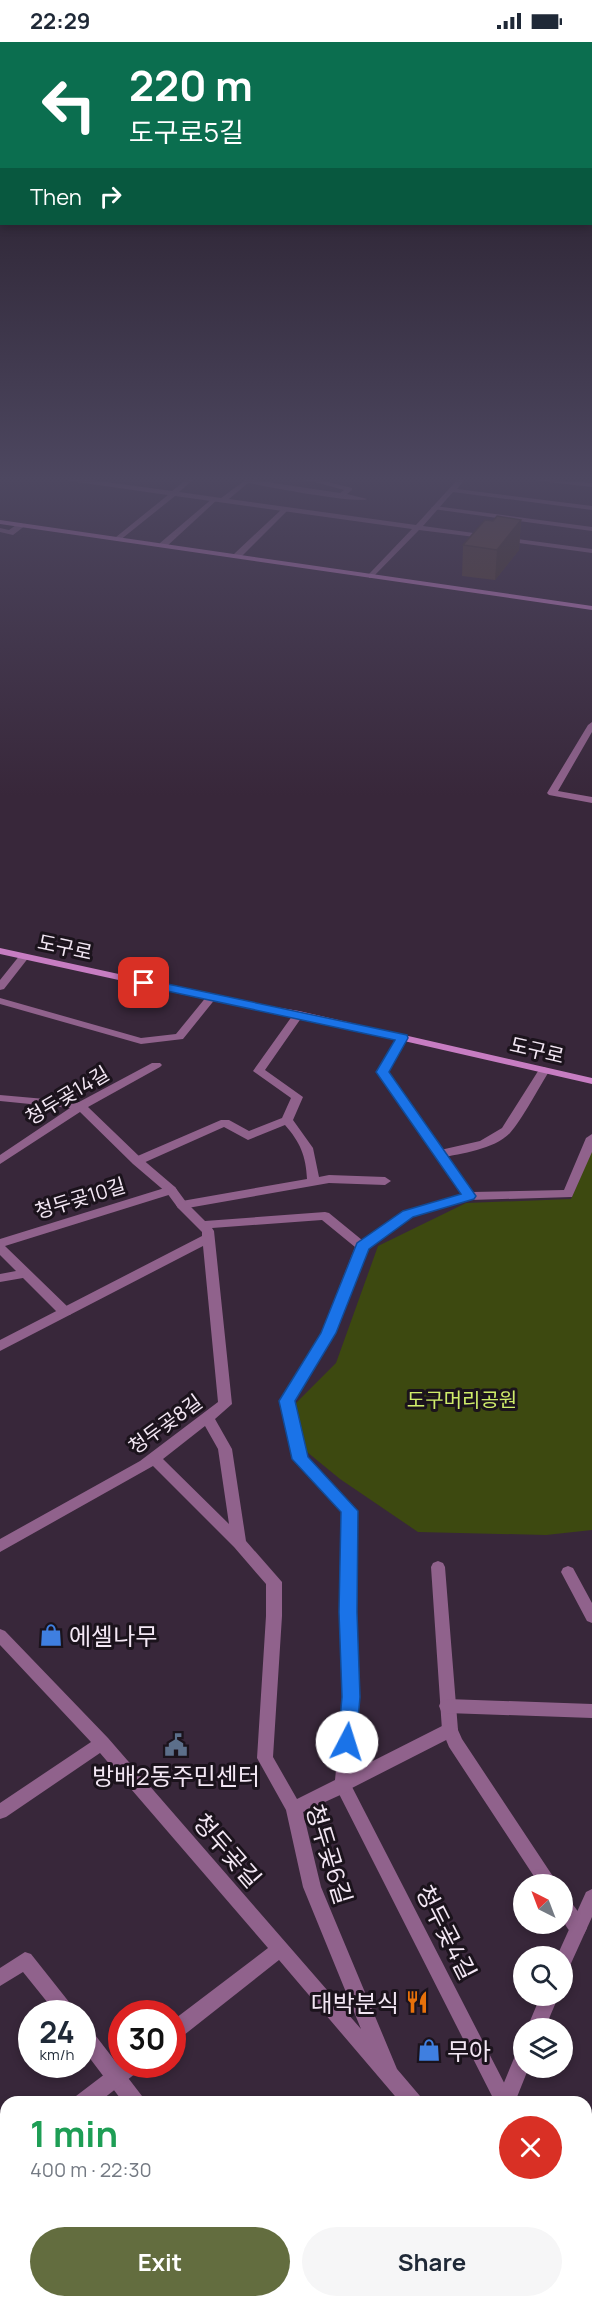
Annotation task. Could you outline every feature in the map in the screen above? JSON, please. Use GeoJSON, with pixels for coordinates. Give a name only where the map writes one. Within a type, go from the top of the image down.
{"type":"FeatureCollection","features":[{"type":"Feature","properties":{"kind":"street"},"geometry":{"type":"LineString","coordinates":[[431,585],[592,608]]}},
{"type":"Feature","properties":{"kind":"street"},"geometry":{"type":"LineString","coordinates":[[592,725],[552,793],[592,800]]}},
{"type":"Feature","properties":{"kind":"street","name":"도구로"},"geometry":{"type":"LineString","coordinates":[[0,951],[211,998],[299,1014],[592,1081]]}},
{"type":"Feature","properties":{"kind":"street"},"geometry":{"type":"LineString","coordinates":[[0,987],[24,957]]}},
{"type":"Feature","properties":{"kind":"street"},"geometry":{"type":"LineString","coordinates":[[0,1000],[141,1041],[179,1037],[211,998]]}},
{"type":"Feature","properties":{"kind":"street"},"geometry":{"type":"LineString","coordinates":[[137,1161],[225,1122],[248,1136],[287,1120],[297,1097],[259,1071],[299,1014]]}},
{"type":"Feature","properties":{"kind":"street"},"geometry":{"type":"LineString","coordinates":[[402,1038],[382,1072],[469,1196]]}},
{"type":"Feature","properties":{"kind":"street","name":"청두곶14길"},"geometry":{"type":"LineString","coordinates":[[0,1160],[81,1106],[156,1065]]}},
{"type":"Feature","properties":{"kind":"street"},"geometry":{"type":"LineString","coordinates":[[440,1154],[482,1144],[501,1135],[507,1130],[544,1070]]}},
{"type":"Feature","properties":{"kind":"street"},"geometry":{"type":"LineString","coordinates":[[0,1098],[81,1106],[137,1161],[171,1190],[205,1231]]}},
{"type":"Feature","properties":{"kind":"street"},"geometry":{"type":"LineString","coordinates":[[287,1120],[306,1143],[312,1155],[313,1182]]}},
{"type":"Feature","properties":{"kind":"street"},"geometry":{"type":"LineString","coordinates":[[343,1786],[351,1697],[348,1612],[350,1511],[300,1459],[287,1401],[328,1333],[362,1246],[408,1214],[469,1196],[568,1194],[592,1138]]}},
{"type":"Feature","properties":{"kind":"street"},"geometry":{"type":"LineString","coordinates":[[182,1205],[329,1179],[385,1181]]}},
{"type":"Feature","properties":{"kind":"street","name":"청두곶10길"},"geometry":{"type":"LineString","coordinates":[[0,1243],[171,1190]]}},
{"type":"Feature","properties":{"kind":"street"},"geometry":{"type":"LineString","coordinates":[[0,1346],[66,1312],[205,1231],[325,1216],[362,1246]]}},
{"type":"Feature","properties":{"kind":"street","name":"청두곶8길"},"geometry":{"type":"LineString","coordinates":[[0,1546],[153,1458],[225,1404],[205,1231]]}},
{"type":"Feature","properties":{"kind":"street"},"geometry":{"type":"LineString","coordinates":[[0,1248],[66,1312]]}},
{"type":"Feature","properties":{"kind":"street"},"geometry":{"type":"LineString","coordinates":[[0,1278],[26,1274]]}},
{"type":"Feature","properties":{"kind":"street"},"geometry":{"type":"LineString","coordinates":[[207,1418],[225,1449],[239,1543]]}},
{"type":"Feature","properties":{"kind":"street","name":"청두곶6길"},"geometry":{"type":"LineString","coordinates":[[153,1458],[239,1543],[274,1582],[274,1616],[264,1758],[294,1809],[312,1887],[391,2078]]}},
{"type":"Feature","properties":{"kind":"street"},"geometry":{"type":"LineString","coordinates":[[438,1567],[450,1730],[543,1874]]}},
{"type":"Feature","properties":{"kind":"street"},"geometry":{"type":"LineString","coordinates":[[567,1572],[592,1617]]}},
{"type":"Feature","properties":{"kind":"street","name":"청두곶길"},"geometry":{"type":"LineString","coordinates":[[0,1635],[102,1743],[408,2096]]}},
{"type":"Feature","properties":{"kind":"street"},"geometry":{"type":"LineString","coordinates":[[447,1706],[592,1711]]}},
{"type":"Feature","properties":{"kind":"street"},"geometry":{"type":"LineString","coordinates":[[294,1809],[450,1730]]}},
{"type":"Feature","properties":{"kind":"street"},"geometry":{"type":"LineString","coordinates":[[0,1812],[102,1743]]}},
{"type":"Feature","properties":{"kind":"street","name":"청두곶4길"},"geometry":{"type":"LineString","coordinates":[[343,1786],[502,2096]]}},
{"type":"Feature","properties":{"kind":"street"},"geometry":{"type":"LineString","coordinates":[[570,1946],[592,1897]]}},
{"type":"Feature","properties":{"kind":"street"},"geometry":{"type":"LineString","coordinates":[[573,1920],[578,1928]]}},
{"type":"Feature","properties":{"kind":"street"},"geometry":{"type":"LineString","coordinates":[[186,2022],[280,1949]]}},
{"type":"Feature","properties":{"kind":"street"},"geometry":{"type":"LineString","coordinates":[[0,1978],[25,1959],[57,2000]]}},
{"type":"Feature","properties":{"kind":"street"},"geometry":{"type":"LineString","coordinates":[[96,2051],[108,2066]]}},
{"type":"Feature","properties":{"kind":"street"},"geometry":{"type":"LineString","coordinates":[[90,2096],[116,2078]]}},
{"type":"Feature","properties":{"kind":"street"},"geometry":{"type":"LineString","coordinates":[[118,2078],[131,2096]]}},
{"type":"Feature","properties":{"kind":"street","name":"청두곶4길"},"geometry":{"type":"LineString","coordinates":[[507,2096],[515,2078]]}},
{"type":"Feature","properties":{"kind":"green space","name":"도구머리공원"},"geometry":{"type":"Polygon","coordinates":[[[592,1150],[592,1530],[546,1535],[418,1532],[340,1479],[307,1452],[294,1405],[336,1363],[378,1246],[466,1203],[571,1199],[592,1150]]]}},
{"type":"Feature","properties":{"kind":"place","name":"에셀나무"},"geometry":{"type":"Point","coordinates":[51,1635]}},
{"type":"Feature","properties":{"kind":"place","name":"방배2동주민센터"},"geometry":{"type":"Point","coordinates":[176,1745]}},
{"type":"Feature","properties":{"kind":"place","name":"대박분식"},"geometry":{"type":"Point","coordinates":[417,2002]}},
{"type":"Feature","properties":{"kind":"place","name":"무아"},"geometry":{"type":"Point","coordinates":[429,2050]}},
{"type":"Feature","properties":{"kind":"route"},"geometry":{"type":"LineString","coordinates":[[144,983],[299,1014],[402,1038],[382,1072],[469,1196],[408,1214],[362,1246],[328,1333],[287,1401],[300,1459],[350,1511],[348,1612],[351,1697],[347,1742]]}}]}
